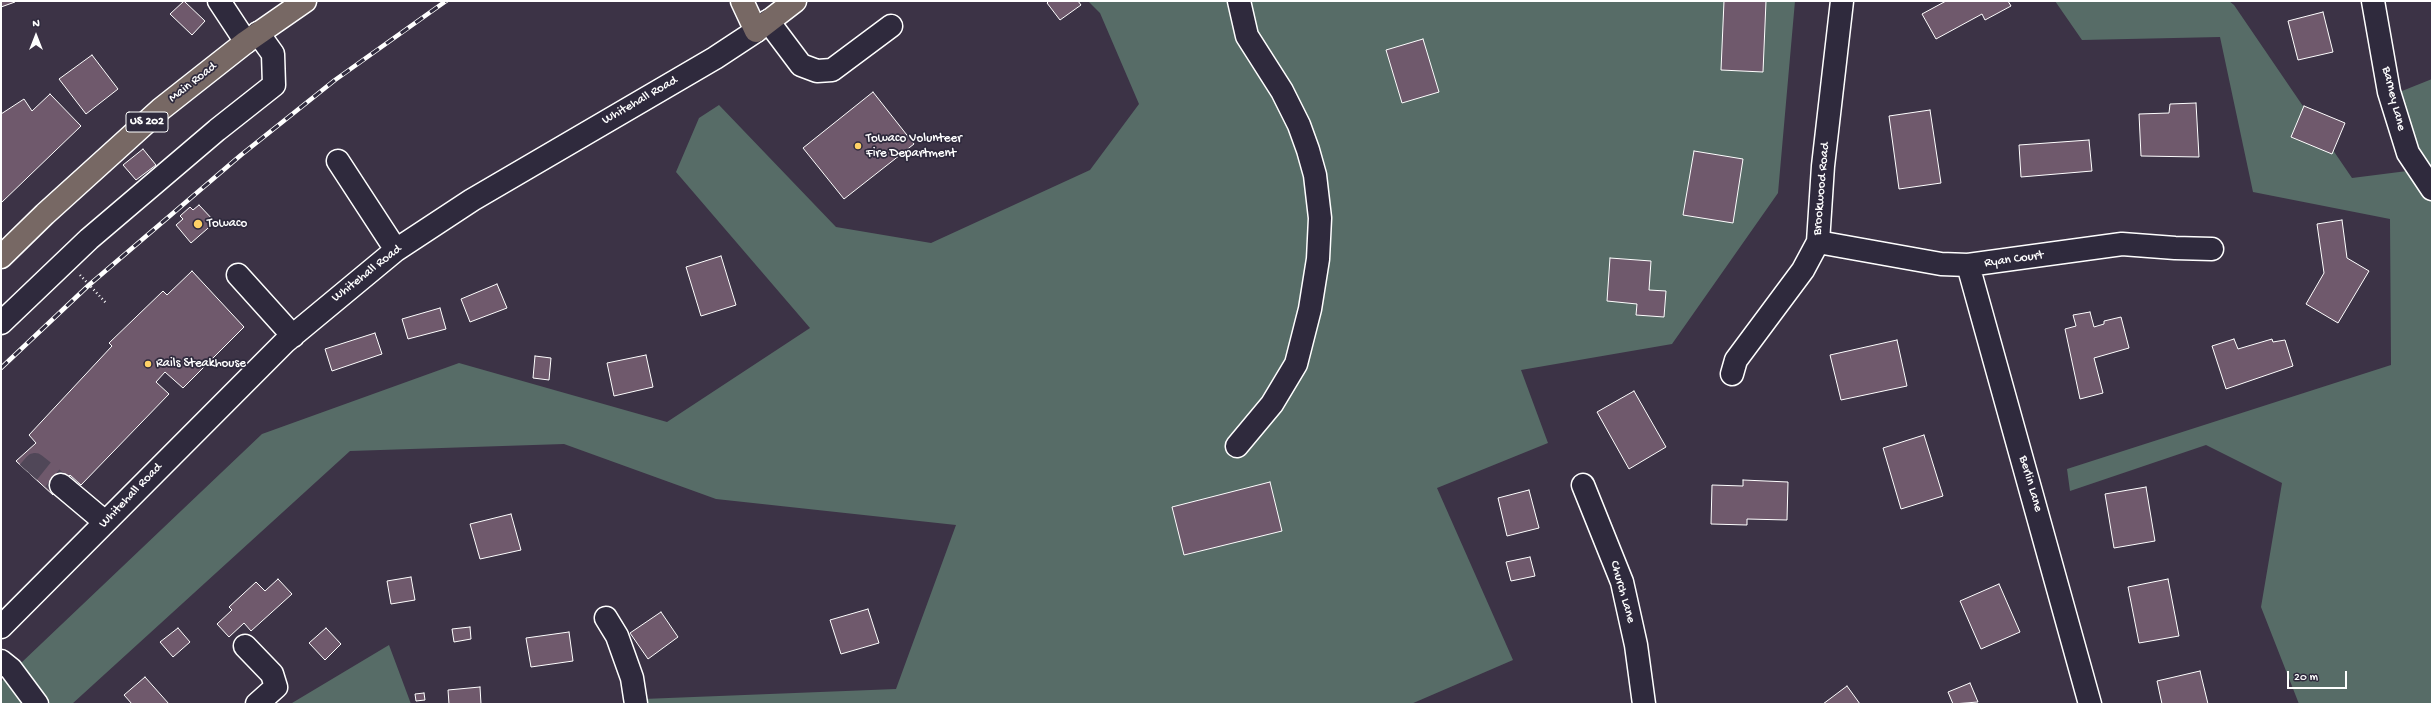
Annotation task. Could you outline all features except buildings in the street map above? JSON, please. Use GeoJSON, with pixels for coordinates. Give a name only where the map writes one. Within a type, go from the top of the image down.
{"type":"FeatureCollection","features":[{"type":"Feature","properties":{"kind":"main road","name":"Main Road"},"geometry":{"type":"LineString","coordinates":[[1,258],[45,214],[161,109],[252,38],[305,1]]}},
{"type":"Feature","properties":{"kind":"main road"},"geometry":{"type":"LineString","coordinates":[[742,1],[762,26]]}},
{"type":"Feature","properties":{"kind":"main road","name":"Whitehall Road"},"geometry":{"type":"LineString","coordinates":[[762,26],[795,1]]}},
{"type":"Feature","properties":{"kind":"street"},"geometry":{"type":"LineString","coordinates":[[1,323],[89,238],[216,130],[274,84],[273,54],[252,38],[219,1]]}},
{"type":"Feature","properties":{"kind":"street"},"geometry":{"type":"LineString","coordinates":[[1237,446],[1272,404],[1296,364],[1310,309],[1318,259],[1320,218],[1315,176],[1308,150],[1282,91],[1247,36],[1239,1]]}},
{"type":"Feature","properties":{"kind":"street","name":"Brookwood Road"},"geometry":{"type":"LineString","coordinates":[[1732,374],[1736,360],[1803,270],[1818,242],[1823,166],[1842,1]]}},
{"type":"Feature","properties":{"kind":"street","name":"Barney Lane"},"geometry":{"type":"LineString","coordinates":[[2373,1],[2389,92],[2405,145],[2408,153],[2432,189]]}},
{"type":"Feature","properties":{"kind":"street"},"geometry":{"type":"LineString","coordinates":[[762,26],[801,65],[817,71],[832,70],[891,26]]}},
{"type":"Feature","properties":{"kind":"street","name":"Whitehall Road"},"geometry":{"type":"LineString","coordinates":[[1,627],[292,336],[396,250],[485,192],[689,73],[762,26]]}},
{"type":"Feature","properties":{"kind":"street"},"geometry":{"type":"LineString","coordinates":[[338,161],[396,250]]}},
{"type":"Feature","properties":{"kind":"street","name":"Ryan Court"},"geometry":{"type":"LineString","coordinates":[[1818,242],[1941,264],[1968,265],[2122,244],[2212,249]]}},
{"type":"Feature","properties":{"kind":"street","name":"Berlin Lane"},"geometry":{"type":"LineString","coordinates":[[1968,265],[2090,704]]}},
{"type":"Feature","properties":{"kind":"street"},"geometry":{"type":"LineString","coordinates":[[238,275],[292,336]]}},
{"type":"Feature","properties":{"kind":"street"},"geometry":{"type":"LineString","coordinates":[[61,485],[105,522]]}},
{"type":"Feature","properties":{"kind":"street","name":"Church Lane"},"geometry":{"type":"LineString","coordinates":[[1583,485],[1622,582],[1636,645],[1644,704]]}},
{"type":"Feature","properties":{"kind":"street"},"geometry":{"type":"LineString","coordinates":[[606,618],[617,636],[630,674],[636,704]]}},
{"type":"Feature","properties":{"kind":"street"},"geometry":{"type":"LineString","coordinates":[[245,646],[272,674],[276,687],[257,704]]}},
{"type":"Feature","properties":{"kind":"street"},"geometry":{"type":"LineString","coordinates":[[1,661],[11,669],[37,704]]}},
{"type":"Feature","properties":{"kind":"path"},"geometry":{"type":"LineString","coordinates":[[82,277],[108,304]]}},
{"type":"Feature","properties":{"kind":"green space"},"geometry":{"type":"Polygon","coordinates":[[[1088,1],[1795,1],[1778,193],[1672,344],[1521,370],[1548,443],[1437,488],[1513,660],[1411,704],[644,704],[643,699],[896,689],[956,525],[716,499],[564,444],[350,451],[72,704],[1,704],[1,682],[262,434],[459,363],[667,422],[810,328],[676,172],[699,118],[719,105],[836,227],[931,243],[1090,170],[1139,104],[1100,13],[1088,1]]]}},
{"type":"Feature","properties":{"kind":"green space"},"geometry":{"type":"Polygon","coordinates":[[[2055,1],[2229,1],[2234,5],[2352,178],[2415,170],[2392,95],[2432,79],[2432,704],[2299,704],[2261,607],[2282,483],[2206,445],[2070,491],[2067,469],[2391,365],[2390,219],[2253,192],[2220,37],[2082,40],[2055,1]]]}},
{"type":"Feature","properties":{"kind":"green space"},"geometry":{"type":"Polygon","coordinates":[[[389,645],[411,704],[292,703],[389,645]]]}},
{"type":"Feature","properties":{"kind":"tunnel"},"geometry":{"type":"LineString","coordinates":[[28,472],[35,464],[61,485]]}},
{"type":"Feature","properties":{"kind":"railway"},"geometry":{"type":"LineString","coordinates":[[1,368],[89,285],[241,155],[335,80],[446,1]]}},
{"type":"Feature","properties":{"kind":"place","name":"Towaco Volunteer Fire Department"},"geometry":{"type":"Point","coordinates":[858,146]}},
{"type":"Feature","properties":{"kind":"place","name":"Towaco"},"geometry":{"type":"Point","coordinates":[198,224]}},
{"type":"Feature","properties":{"kind":"place","name":"Rails Steakhouse"},"geometry":{"type":"Point","coordinates":[148,364]}}]}
